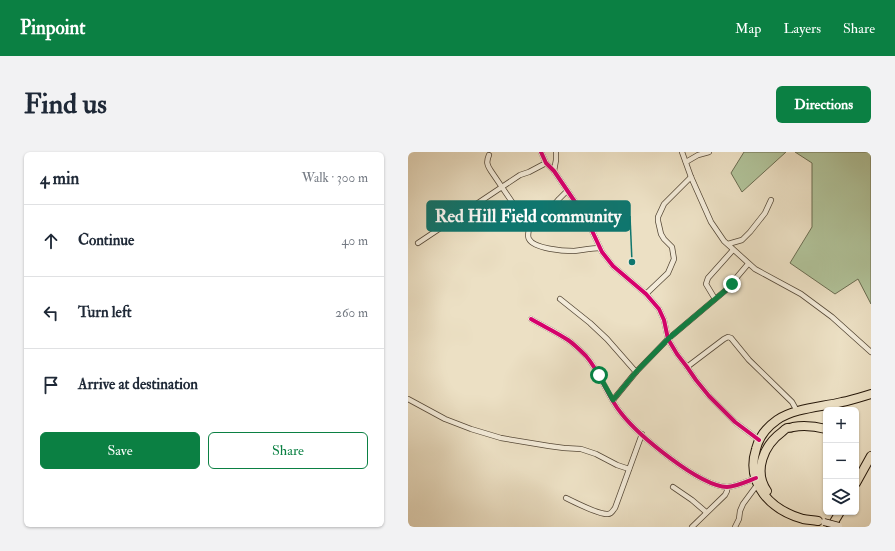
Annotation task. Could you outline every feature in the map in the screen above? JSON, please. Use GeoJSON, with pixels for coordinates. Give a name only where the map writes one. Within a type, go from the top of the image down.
{"type":"FeatureCollection","features":[{"type":"Feature","properties":{"kind":"highway"},"geometry":{"type":"LineString","coordinates":[[823,428],[812,426],[787,428],[776,436],[767,447],[761,461],[761,477],[765,488],[772,498],[780,506],[804,517],[818,521],[804,520],[780,509],[771,502],[756,481],[753,463],[758,440],[767,428],[778,419],[797,411],[844,402],[871,394]]}},
{"type":"Feature","properties":{"kind":"highway"},"geometry":{"type":"LineString","coordinates":[[858,479],[871,456]]}},
{"type":"Feature","properties":{"kind":"highway"},"geometry":{"type":"LineString","coordinates":[[831,525],[838,515]]}},
{"type":"Feature","properties":{"kind":"street"},"geometry":{"type":"LineString","coordinates":[[541,152],[546,162],[554,171],[586,218],[600,248],[613,266],[646,294],[659,309],[664,320],[668,339],[696,380],[709,396],[735,422],[758,440]]}},
{"type":"Feature","properties":{"kind":"street"},"geometry":{"type":"LineString","coordinates":[[554,171],[556,152]]}},
{"type":"Feature","properties":{"kind":"street"},"geometry":{"type":"LineString","coordinates":[[682,152],[691,177],[711,222],[724,241],[755,269],[801,294],[832,317],[871,352]]}},
{"type":"Feature","properties":{"kind":"street"},"geometry":{"type":"LineString","coordinates":[[686,162],[698,155],[709,152]]}},
{"type":"Feature","properties":{"kind":"street"},"geometry":{"type":"LineString","coordinates":[[489,155],[486,160],[487,165],[529,227],[529,240],[533,244],[552,250],[573,251],[600,248]]}},
{"type":"Feature","properties":{"kind":"street"},"geometry":{"type":"LineString","coordinates":[[418,243],[520,175],[529,172],[546,162]]}},
{"type":"Feature","properties":{"kind":"street"},"geometry":{"type":"LineString","coordinates":[[646,294],[668,273],[674,260],[672,247],[661,234],[658,217],[664,204],[691,177]]}},
{"type":"Feature","properties":{"kind":"street"},"geometry":{"type":"LineString","coordinates":[[529,227],[541,220],[567,192]]}},
{"type":"Feature","properties":{"kind":"street"},"geometry":{"type":"LineString","coordinates":[[728,244],[742,240],[750,232],[765,213],[771,200]]}},
{"type":"Feature","properties":{"kind":"street"},"geometry":{"type":"LineString","coordinates":[[715,299],[706,284],[708,278],[733,250]]}},
{"type":"Feature","properties":{"kind":"street"},"geometry":{"type":"LineString","coordinates":[[613,400],[636,372],[668,339],[726,290],[748,264]]}},
{"type":"Feature","properties":{"kind":"street"},"geometry":{"type":"LineString","coordinates":[[560,299],[607,339],[636,372]]}},
{"type":"Feature","properties":{"kind":"street"},"geometry":{"type":"LineString","coordinates":[[531,320],[569,341],[586,356],[593,365],[621,413],[642,434],[671,459],[709,483],[727,487],[756,481]]}},
{"type":"Feature","properties":{"kind":"street"},"geometry":{"type":"LineString","coordinates":[[687,366],[724,339],[731,338],[748,360],[792,402],[797,411]]}},
{"type":"Feature","properties":{"kind":"street"},"geometry":{"type":"LineString","coordinates":[[408,399],[445,419],[471,430],[501,438],[549,446],[581,449],[629,469]]}},
{"type":"Feature","properties":{"kind":"street"},"geometry":{"type":"LineString","coordinates":[[566,498],[597,512],[611,514],[615,508],[642,434]]}},
{"type":"Feature","properties":{"kind":"street"},"geometry":{"type":"LineString","coordinates":[[735,527],[739,520],[740,510],[756,481]]}},
{"type":"Feature","properties":{"kind":"street"},"geometry":{"type":"LineString","coordinates":[[673,487],[706,512]]}},
{"type":"Feature","properties":{"kind":"street"},"geometry":{"type":"LineString","coordinates":[[692,527],[706,512],[725,496],[727,487]]}},
{"type":"Feature","properties":{"kind":"green space"},"geometry":{"type":"Polygon","coordinates":[[[744,152],[786,152],[742,192],[731,173],[744,152]]]}},
{"type":"Feature","properties":{"kind":"green space"},"geometry":{"type":"Polygon","coordinates":[[[795,152],[871,152],[871,304],[858,279],[835,294],[790,263],[812,227],[812,163],[795,152]]]}},
{"type":"Feature","properties":{"kind":"cycle path"},"geometry":{"type":"LineString","coordinates":[[541,152],[546,163],[554,171],[586,218],[602,252],[613,266],[646,294],[659,309],[664,320],[668,339],[696,380],[709,396],[735,422],[759,440]]}},
{"type":"Feature","properties":{"kind":"cycle path"},"geometry":{"type":"LineString","coordinates":[[531,319],[568,340],[586,356],[621,413],[641,434],[670,458],[701,478],[727,487],[742,484],[756,478]]}},
{"type":"Feature","properties":{"kind":"place","name":"Red Hill Field community"},"geometry":{"type":"Point","coordinates":[632,262]}},
{"type":"Feature","properties":{"kind":"route"},"geometry":{"type":"LineString","coordinates":[[599,375],[613,400],[636,372],[668,339],[732,284]]}}]}
